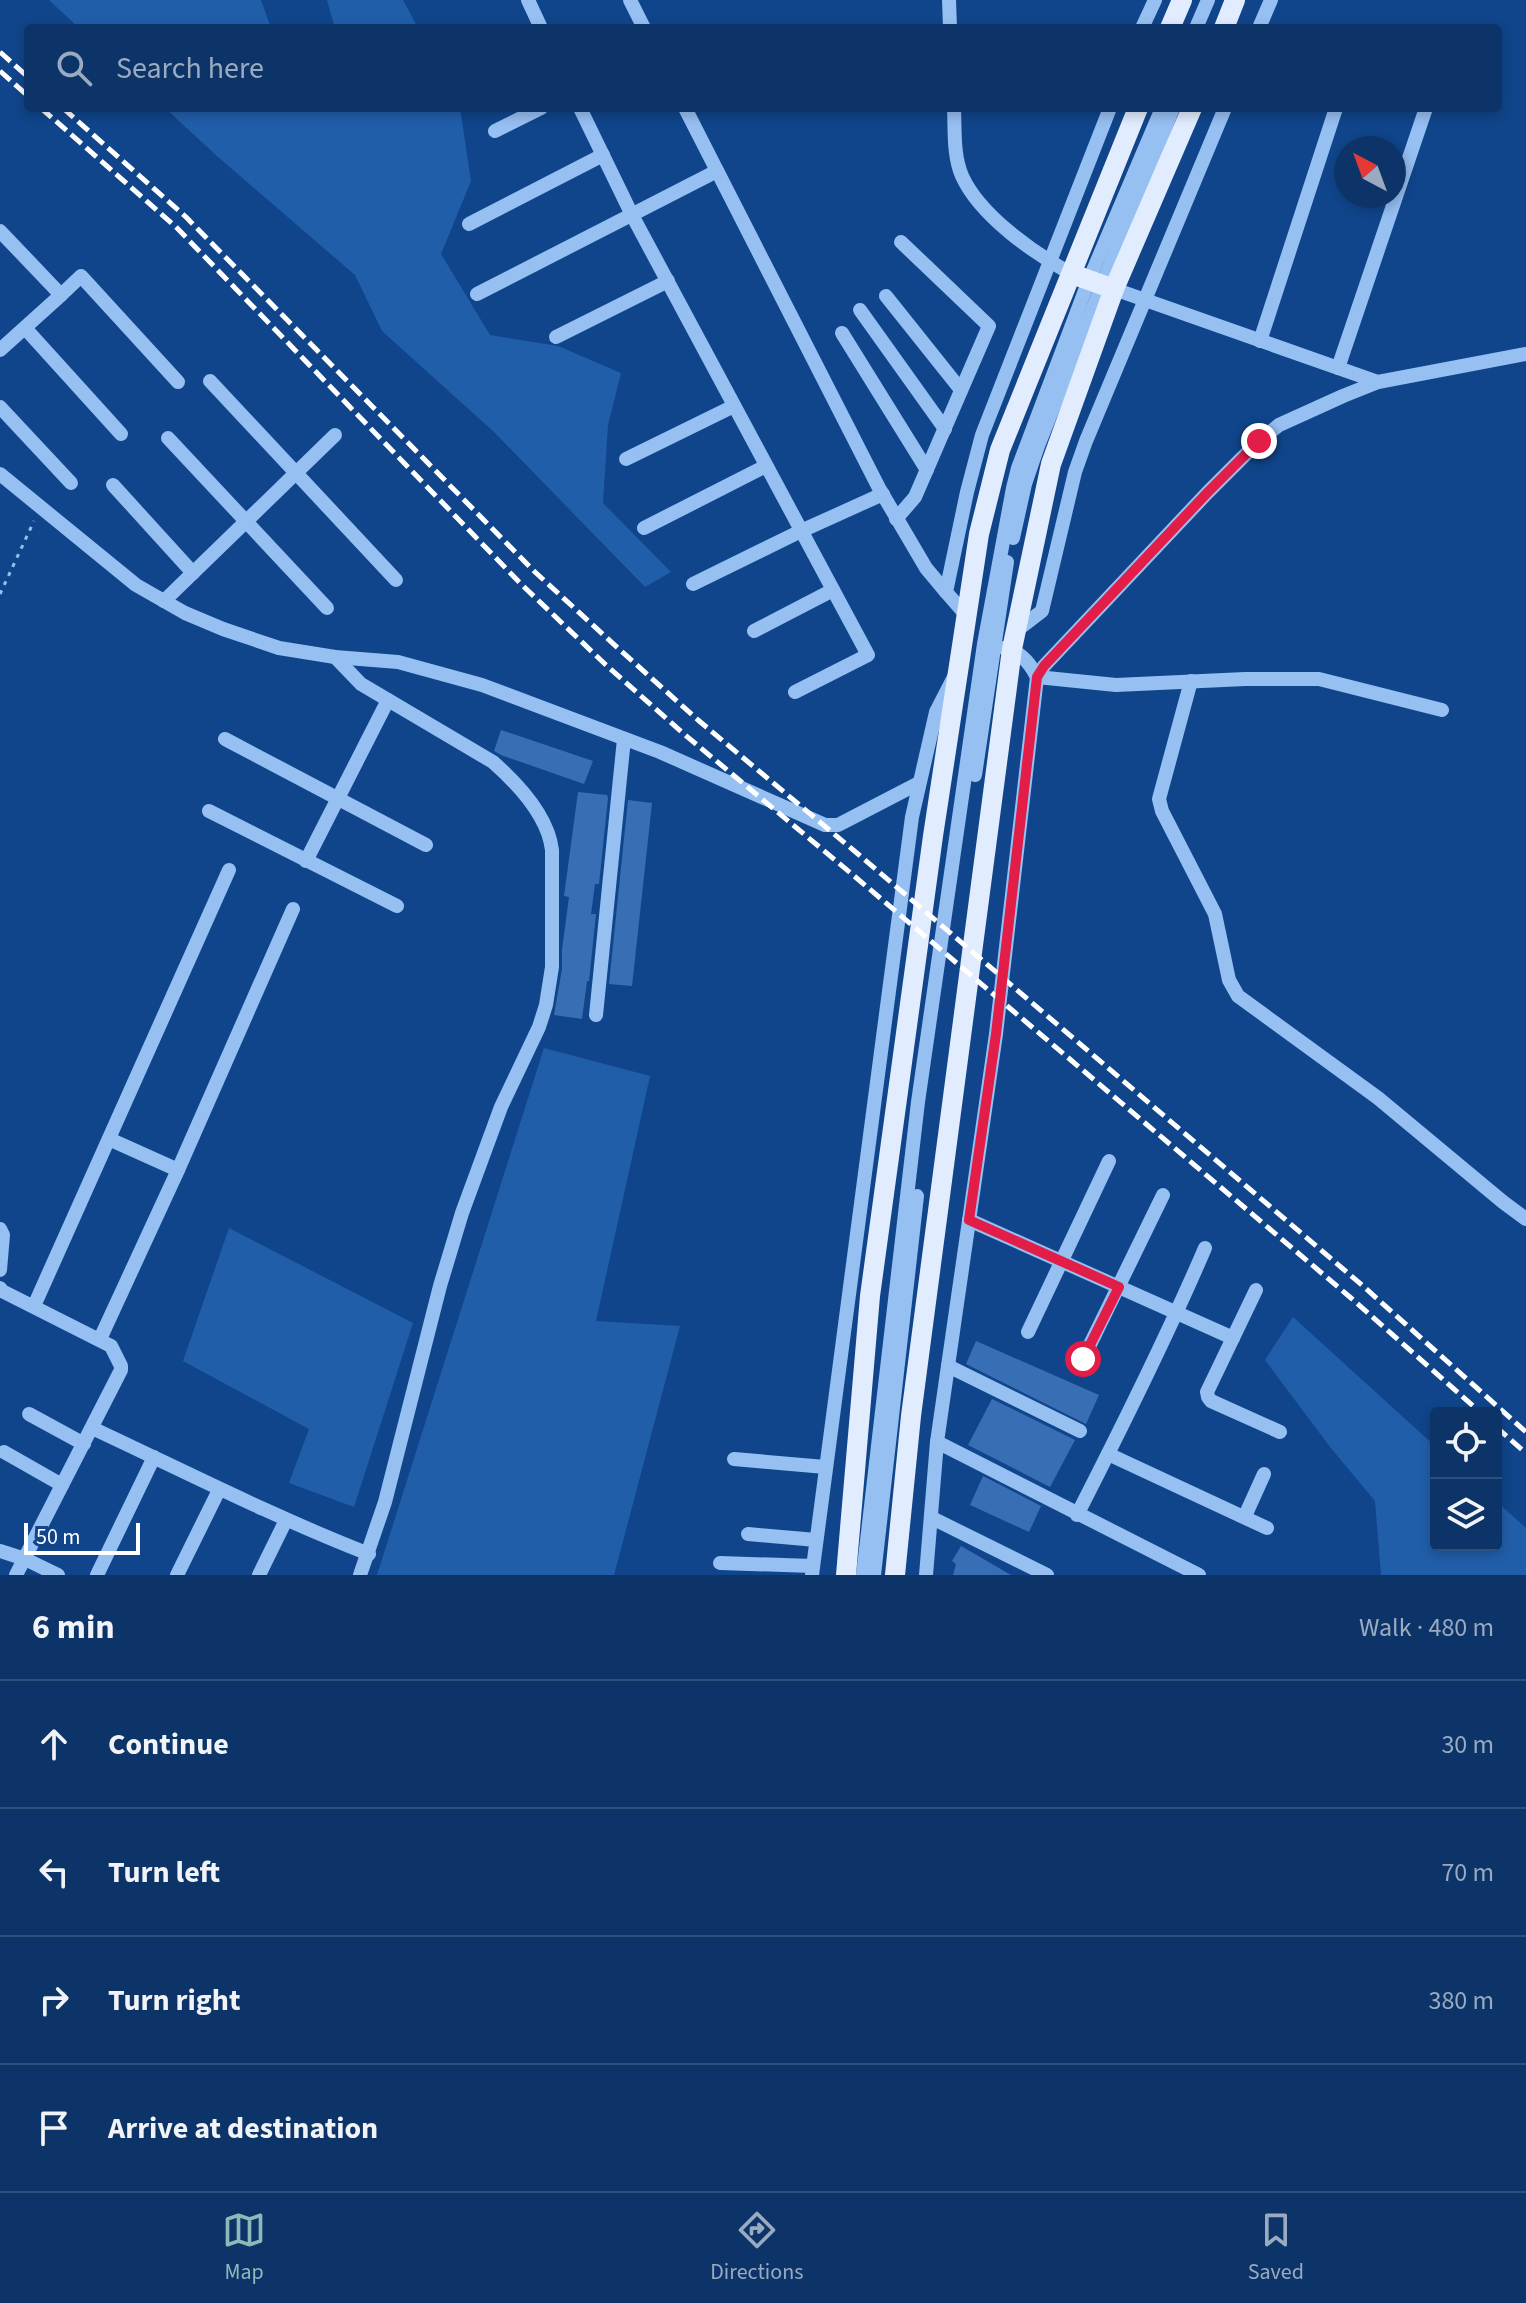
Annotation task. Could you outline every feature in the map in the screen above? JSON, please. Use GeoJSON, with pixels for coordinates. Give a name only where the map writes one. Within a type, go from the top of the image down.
{"type":"FeatureCollection","features":[{"type":"Feature","properties":{"kind":"main road"},"geometry":{"type":"LineString","coordinates":[[1172,24],[1182,0]]}},
{"type":"Feature","properties":{"kind":"main road"},"geometry":{"type":"LineString","coordinates":[[1226,24],[1235,0]]}},
{"type":"Feature","properties":{"kind":"main road"},"geometry":{"type":"LineString","coordinates":[[895,1575],[1002,643],[1051,464],[1137,112]]}},
{"type":"Feature","properties":{"kind":"main road"},"geometry":{"type":"LineString","coordinates":[[846,1575],[870,1296],[933,836],[979,534],[1000,450],[1190,112]]}},
{"type":"Feature","properties":{"kind":"street"},"geometry":{"type":"LineString","coordinates":[[528,0],[538,24]]}},
{"type":"Feature","properties":{"kind":"street"},"geometry":{"type":"LineString","coordinates":[[630,0],[642,24]]}},
{"type":"Feature","properties":{"kind":"street"},"geometry":{"type":"LineString","coordinates":[[949,0],[950,24]]}},
{"type":"Feature","properties":{"kind":"street"},"geometry":{"type":"LineString","coordinates":[[1144,24],[1155,0]]}},
{"type":"Feature","properties":{"kind":"street"},"geometry":{"type":"LineString","coordinates":[[1198,24],[1208,0]]}},
{"type":"Feature","properties":{"kind":"street"},"geometry":{"type":"LineString","coordinates":[[1208,24],[1218,0]]}},
{"type":"Feature","properties":{"kind":"street"},"geometry":{"type":"LineString","coordinates":[[1261,24],[1271,0]]}},
{"type":"Feature","properties":{"kind":"street"},"geometry":{"type":"LineString","coordinates":[[495,131],[533,112]]}},
{"type":"Feature","properties":{"kind":"street"},"geometry":{"type":"LineString","coordinates":[[582,112],[632,215],[868,655],[795,692]]}},
{"type":"Feature","properties":{"kind":"street"},"geometry":{"type":"LineString","coordinates":[[687,112],[896,519],[926,568],[966,615]]}},
{"type":"Feature","properties":{"kind":"street"},"geometry":{"type":"LineString","coordinates":[[954,112],[961,175],[970,190],[998,220],[1050,262],[1094,282],[1378,382]]}},
{"type":"Feature","properties":{"kind":"street"},"geometry":{"type":"LineString","coordinates":[[946,592],[982,435],[1108,112]]}},
{"type":"Feature","properties":{"kind":"street"},"geometry":{"type":"LineString","coordinates":[[863,1575],[918,1102],[1002,643],[1018,468],[1160,112]]}},
{"type":"Feature","properties":{"kind":"street"},"geometry":{"type":"LineString","coordinates":[[1094,282],[1171,112]]}},
{"type":"Feature","properties":{"kind":"street"},"geometry":{"type":"LineString","coordinates":[[874,1575],[927,1102],[967,825],[1002,643],[1042,611],[1075,472],[1086,441],[1223,112]]}},
{"type":"Feature","properties":{"kind":"street"},"geometry":{"type":"LineString","coordinates":[[1260,341],[1335,112]]}},
{"type":"Feature","properties":{"kind":"street"},"geometry":{"type":"LineString","coordinates":[[1338,368],[1425,112]]}},
{"type":"Feature","properties":{"kind":"street"},"geometry":{"type":"LineString","coordinates":[[469,224],[603,155]]}},
{"type":"Feature","properties":{"kind":"street"},"geometry":{"type":"LineString","coordinates":[[477,294],[717,171]]}},
{"type":"Feature","properties":{"kind":"street"},"geometry":{"type":"LineString","coordinates":[[0,231],[61,295]]}},
{"type":"Feature","properties":{"kind":"street"},"geometry":{"type":"LineString","coordinates":[[896,519],[915,497],[989,326],[901,242]]}},
{"type":"Feature","properties":{"kind":"street"},"geometry":{"type":"LineString","coordinates":[[2,344],[25,328],[81,276],[178,382]]}},
{"type":"Feature","properties":{"kind":"street"},"geometry":{"type":"LineString","coordinates":[[556,337],[668,281]]}},
{"type":"Feature","properties":{"kind":"street"},"geometry":{"type":"LineString","coordinates":[[886,296],[961,390]]}},
{"type":"Feature","properties":{"kind":"street"},"geometry":{"type":"LineString","coordinates":[[860,310],[945,429]]}},
{"type":"Feature","properties":{"kind":"street"},"geometry":{"type":"LineString","coordinates":[[25,328],[121,434]]}},
{"type":"Feature","properties":{"kind":"street"},"geometry":{"type":"LineString","coordinates":[[842,333],[927,470]]}},
{"type":"Feature","properties":{"kind":"street"},"geometry":{"type":"LineString","coordinates":[[926,1575],[937,1442],[996,1034],[1037,677],[1054,655],[1207,493],[1279,425],[1378,382],[1526,354]]}},
{"type":"Feature","properties":{"kind":"street"},"geometry":{"type":"LineString","coordinates":[[210,381],[396,580]]}},
{"type":"Feature","properties":{"kind":"street"},"geometry":{"type":"LineString","coordinates":[[626,459],[734,406]]}},
{"type":"Feature","properties":{"kind":"street"},"geometry":{"type":"LineString","coordinates":[[0,407],[71,483]]}},
{"type":"Feature","properties":{"kind":"street"},"geometry":{"type":"LineString","coordinates":[[164,601],[335,435]]}},
{"type":"Feature","properties":{"kind":"street"},"geometry":{"type":"LineString","coordinates":[[168,438],[327,608]]}},
{"type":"Feature","properties":{"kind":"street"},"geometry":{"type":"LineString","coordinates":[[644,528],[766,466]]}},
{"type":"Feature","properties":{"kind":"street"},"geometry":{"type":"LineString","coordinates":[[0,474],[136,585],[185,613],[257,641],[279,648],[335,657],[398,662],[515,696],[700,769],[825,825],[838,825],[919,783]]}},
{"type":"Feature","properties":{"kind":"street"},"geometry":{"type":"LineString","coordinates":[[113,485],[193,573]]}},
{"type":"Feature","properties":{"kind":"street"},"geometry":{"type":"LineString","coordinates":[[693,584],[883,494]]}},
{"type":"Feature","properties":{"kind":"street"},"geometry":{"type":"LineString","coordinates":[[754,631],[833,590]]}},
{"type":"Feature","properties":{"kind":"street"},"geometry":{"type":"LineString","coordinates":[[963,640],[1002,643],[1024,658],[1037,677],[1116,685],[1319,679],[1442,710]]}},
{"type":"Feature","properties":{"kind":"street"},"geometry":{"type":"LineString","coordinates":[[335,657],[356,680],[493,762],[534,808],[549,835],[552,850],[552,967],[546,1005],[539,1027],[497,1116],[462,1213],[369,1554],[360,1575]]}},
{"type":"Feature","properties":{"kind":"street"},"geometry":{"type":"LineString","coordinates":[[720,1563],[812,1570],[912,817],[936,712],[959,669]]}},
{"type":"Feature","properties":{"kind":"street"},"geometry":{"type":"LineString","coordinates":[[1191,681],[1159,799],[1162,811],[1215,914],[1233,988],[1238,996],[1378,1098],[1526,1219]]}},
{"type":"Feature","properties":{"kind":"street"},"geometry":{"type":"LineString","coordinates":[[306,861],[388,700]]}},
{"type":"Feature","properties":{"kind":"street"},"geometry":{"type":"LineString","coordinates":[[225,739],[426,845]]}},
{"type":"Feature","properties":{"kind":"street"},"geometry":{"type":"LineString","coordinates":[[596,1015],[624,739]]}},
{"type":"Feature","properties":{"kind":"street"},"geometry":{"type":"LineString","coordinates":[[209,811],[397,906]]}},
{"type":"Feature","properties":{"kind":"street"},"geometry":{"type":"LineString","coordinates":[[34,1306],[229,870]]}},
{"type":"Feature","properties":{"kind":"street"},"geometry":{"type":"LineString","coordinates":[[100,1339],[293,909]]}},
{"type":"Feature","properties":{"kind":"street"},"geometry":{"type":"LineString","coordinates":[[109,1139],[178,1170]]}},
{"type":"Feature","properties":{"kind":"street"},"geometry":{"type":"LineString","coordinates":[[1028,1332],[1109,1161]]}},
{"type":"Feature","properties":{"kind":"street"},"geometry":{"type":"LineString","coordinates":[[1083,1359],[1163,1195]]}},
{"type":"Feature","properties":{"kind":"street"},"geometry":{"type":"LineString","coordinates":[[969,1220],[1233,1338]]}},
{"type":"Feature","properties":{"kind":"street"},"geometry":{"type":"LineString","coordinates":[[0,1229],[3,1235],[0,1270]]}},
{"type":"Feature","properties":{"kind":"street"},"geometry":{"type":"LineString","coordinates":[[1077,1515],[1177,1313],[1205,1248]]}},
{"type":"Feature","properties":{"kind":"street"},"geometry":{"type":"LineString","coordinates":[[0,1288],[111,1346],[121,1366],[16,1575]]}},
{"type":"Feature","properties":{"kind":"street"},"geometry":{"type":"LineString","coordinates":[[1256,1290],[1207,1392],[1211,1401],[1280,1432]]}},
{"type":"Feature","properties":{"kind":"street"},"geometry":{"type":"LineString","coordinates":[[948,1366],[1080,1431]]}},
{"type":"Feature","properties":{"kind":"street"},"geometry":{"type":"LineString","coordinates":[[29,1414],[84,1444]]}},
{"type":"Feature","properties":{"kind":"street"},"geometry":{"type":"LineString","coordinates":[[92,1428],[219,1490],[369,1554]]}},
{"type":"Feature","properties":{"kind":"street"},"geometry":{"type":"LineString","coordinates":[[937,1442],[1199,1575]]}},
{"type":"Feature","properties":{"kind":"street"},"geometry":{"type":"LineString","coordinates":[[4,1452],[62,1485]]}},
{"type":"Feature","properties":{"kind":"street"},"geometry":{"type":"LineString","coordinates":[[1108,1454],[1267,1528]]}},
{"type":"Feature","properties":{"kind":"street"},"geometry":{"type":"LineString","coordinates":[[97,1575],[154,1457]]}},
{"type":"Feature","properties":{"kind":"street"},"geometry":{"type":"LineString","coordinates":[[734,1459],[825,1467]]}},
{"type":"Feature","properties":{"kind":"street"},"geometry":{"type":"LineString","coordinates":[[1245,1516],[1264,1474]]}},
{"type":"Feature","properties":{"kind":"street"},"geometry":{"type":"LineString","coordinates":[[177,1575],[219,1490]]}},
{"type":"Feature","properties":{"kind":"street"},"geometry":{"type":"LineString","coordinates":[[932,1518],[1038,1573]]}},
{"type":"Feature","properties":{"kind":"street"},"geometry":{"type":"LineString","coordinates":[[259,1575],[286,1520]]}},
{"type":"Feature","properties":{"kind":"street"},"geometry":{"type":"LineString","coordinates":[[748,1534],[816,1540]]}},
{"type":"Feature","properties":{"kind":"street"},"geometry":{"type":"LineString","coordinates":[[0,1551],[58,1575]]}},
{"type":"Feature","properties":{"kind":"path"},"geometry":{"type":"LineString","coordinates":[[0,594],[41,507]]}},
{"type":"Feature","properties":{"kind":"shaded area"},"geometry":{"type":"Polygon","coordinates":[[[49,0],[261,0],[270,24],[75,24],[49,0]]]}},
{"type":"Feature","properties":{"kind":"shaded area"},"geometry":{"type":"Polygon","coordinates":[[[327,0],[403,0],[416,24],[334,24],[327,0]]]}},
{"type":"Feature","properties":{"kind":"shaded area"},"geometry":{"type":"Polygon","coordinates":[[[169,112],[461,112],[471,181],[441,254],[490,335],[558,346],[621,373],[608,425],[603,503],[671,572],[645,587],[494,432],[382,331],[355,275],[169,112]]]}},
{"type":"Feature","properties":{"kind":"shaded area"},"geometry":{"type":"Polygon","coordinates":[[[544,1048],[650,1076],[596,1321],[680,1326],[614,1575],[377,1575],[544,1048]]]}},
{"type":"Feature","properties":{"kind":"shaded area"},"geometry":{"type":"Polygon","coordinates":[[[229,1228],[413,1323],[354,1507],[289,1483],[309,1429],[183,1361],[229,1228]]]}},
{"type":"Feature","properties":{"kind":"shaded area"},"geometry":{"type":"Polygon","coordinates":[[[1293,1317],[1430,1442],[1430,1551],[1502,1551],[1502,1506],[1526,1528],[1526,1575],[1381,1575],[1375,1501],[1265,1360],[1293,1317]]]}},
{"type":"Feature","properties":{"kind":"building"},"geometry":{"type":"Polygon","coordinates":[[[501,730],[593,761],[584,784],[494,751],[501,730]]]}},
{"type":"Feature","properties":{"kind":"building"},"geometry":{"type":"Polygon","coordinates":[[[578,792],[607,795],[608,798],[599,884],[595,884],[591,914],[596,914],[582,1019],[554,1015],[562,969],[569,897],[564,896],[578,792]]]}},
{"type":"Feature","properties":{"kind":"building"},"geometry":{"type":"Polygon","coordinates":[[[628,800],[652,803],[632,986],[609,984],[628,800]]]}},
{"type":"Feature","properties":{"kind":"building"},"geometry":{"type":"Polygon","coordinates":[[[976,1341],[1099,1395],[1086,1424],[966,1364],[976,1341]]]}},
{"type":"Feature","properties":{"kind":"building"},"geometry":{"type":"Polygon","coordinates":[[[992,1399],[1075,1440],[1050,1487],[968,1445],[992,1399]]]}},
{"type":"Feature","properties":{"kind":"building"},"geometry":{"type":"Polygon","coordinates":[[[983,1476],[1041,1506],[1029,1532],[970,1505],[983,1476]]]}},
{"type":"Feature","properties":{"kind":"building"},"geometry":{"type":"Polygon","coordinates":[[[961,1546],[1011,1575],[953,1575],[956,1564],[952,1561],[961,1546]]]}},
{"type":"Feature","properties":{"kind":"railway"},"geometry":{"type":"LineString","coordinates":[[0,52],[24,73]]}},
{"type":"Feature","properties":{"kind":"railway"},"geometry":{"type":"LineString","coordinates":[[0,71],[24,92]]}},
{"type":"Feature","properties":{"kind":"railway"},"geometry":{"type":"LineString","coordinates":[[46,112],[176,227],[521,584],[606,665],[1351,1298],[1474,1407]]}},
{"type":"Feature","properties":{"kind":"railway"},"geometry":{"type":"LineString","coordinates":[[68,112],[186,217],[535,572],[619,649],[698,720],[1363,1286],[1526,1432]]}},
{"type":"Feature","properties":{"kind":"railway"},"geometry":{"type":"LineString","coordinates":[[1502,1432],[1526,1453]]}},
{"type":"Feature","properties":{"kind":"route"},"geometry":{"type":"LineString","coordinates":[[1083,1359],[1119,1287],[969,1220],[996,1034],[1037,677],[1044,666],[1259,441]]}}]}
